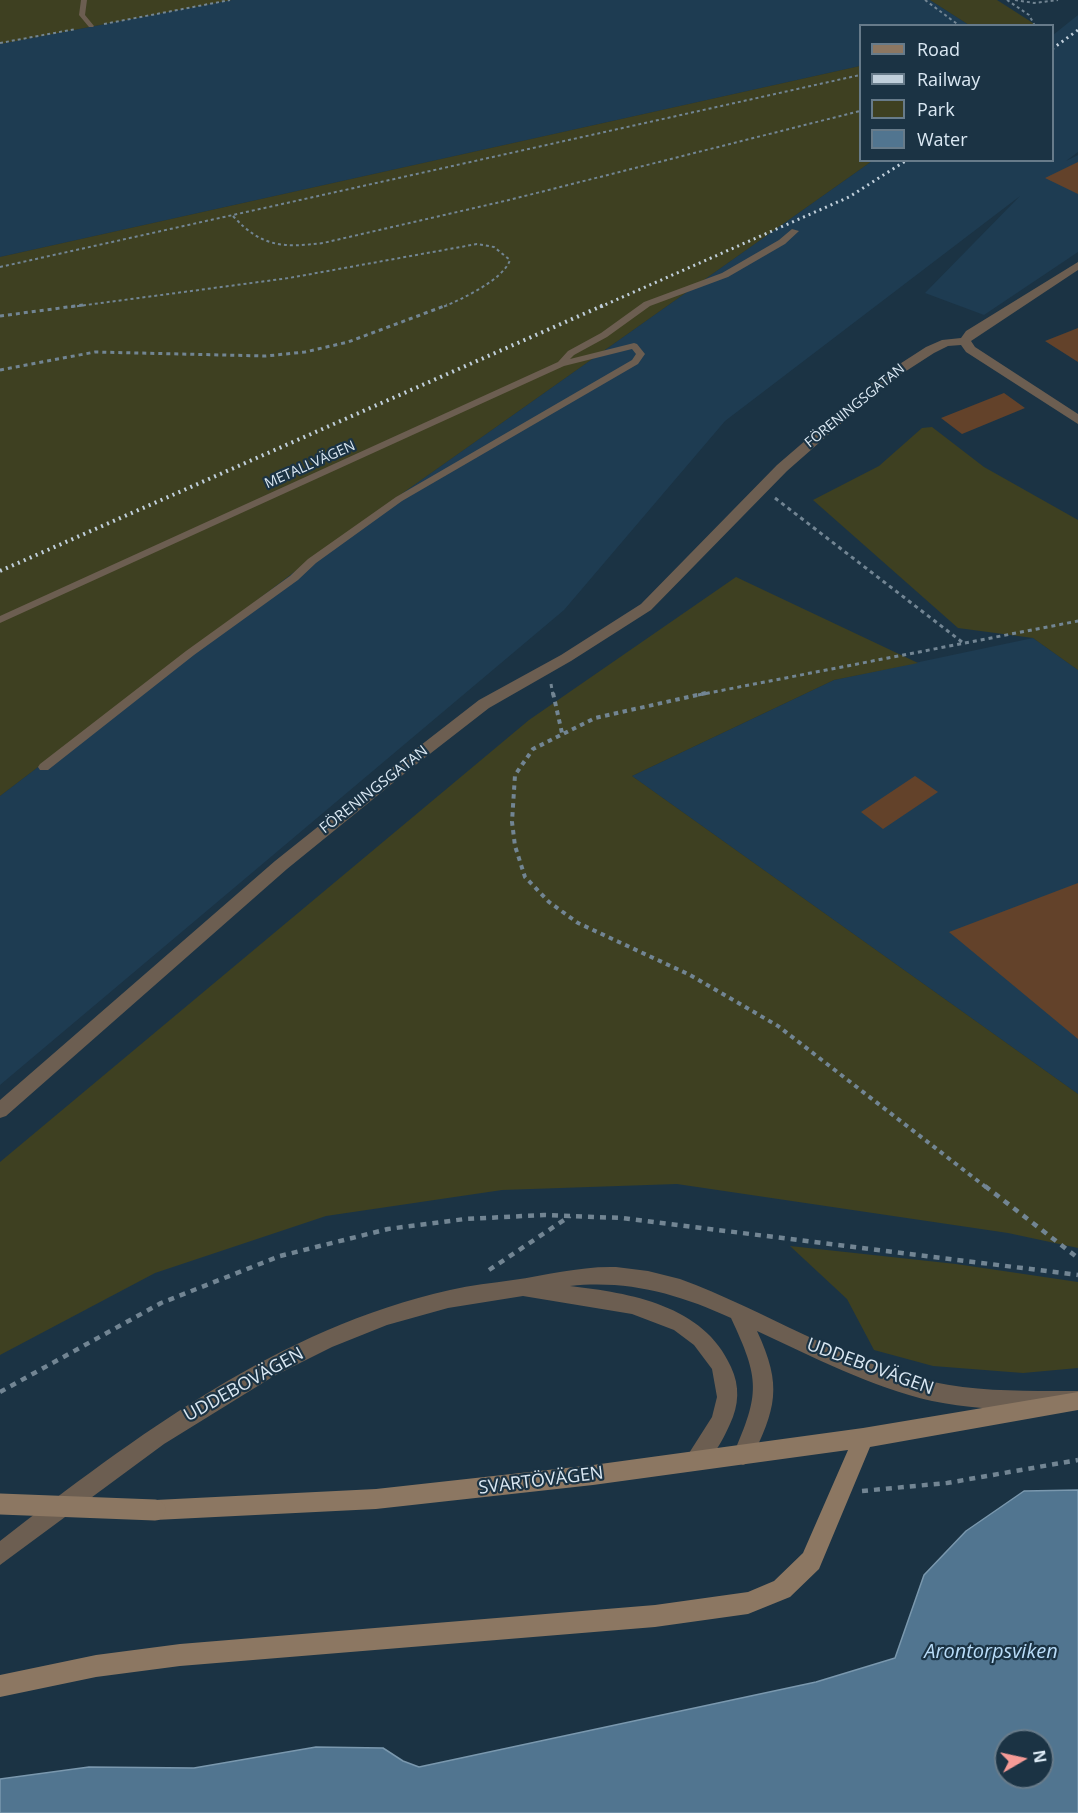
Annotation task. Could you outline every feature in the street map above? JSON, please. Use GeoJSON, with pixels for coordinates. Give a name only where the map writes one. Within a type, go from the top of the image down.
{"type":"FeatureCollection","features":[{"type":"Feature","properties":{"kind":"main road","name":"SVARTÖVÄGEN"},"geometry":{"type":"LineString","coordinates":[[0,1504],[155,1510],[376,1499],[742,1455],[863,1438],[1078,1400]]}},
{"type":"Feature","properties":{"kind":"main road"},"geometry":{"type":"LineString","coordinates":[[0,1686],[96,1666],[180,1655],[655,1616],[748,1603],[782,1589],[812,1561],[863,1438]]}},
{"type":"Feature","properties":{"kind":"street","name":"FÖRENINGSGATAN"},"geometry":{"type":"LineString","coordinates":[[0,1112],[281,865],[484,704],[646,607],[814,438],[882,381],[930,350],[946,343],[965,341],[970,334],[1078,265]]}},
{"type":"Feature","properties":{"kind":"street"},"geometry":{"type":"LineString","coordinates":[[965,341],[970,349],[1078,420]]}},
{"type":"Feature","properties":{"kind":"street","name":"UDDEBOVÄGEN"},"geometry":{"type":"LineString","coordinates":[[0,1554],[175,1424],[269,1367],[319,1343],[416,1308],[465,1296],[522,1288],[581,1276],[629,1276],[682,1288],[849,1362],[928,1390],[993,1399],[1078,1400]]}},
{"type":"Feature","properties":{"kind":"street","name":"UDDEBOVÄGEN"},"geometry":{"type":"LineString","coordinates":[[522,1288],[640,1308],[670,1318],[704,1340],[723,1370],[728,1394],[723,1418],[694,1461]]}},
{"type":"Feature","properties":{"kind":"street"},"geometry":{"type":"LineString","coordinates":[[739,1314],[760,1358],[766,1387],[759,1423],[742,1455]]}},
{"type":"Feature","properties":{"kind":"lane"},"geometry":{"type":"LineString","coordinates":[[84,0],[82,15],[91,26]]}},
{"type":"Feature","properties":{"kind":"lane"},"geometry":{"type":"LineString","coordinates":[[561,364],[571,354],[604,335],[647,304],[725,274],[782,242],[795,231]]}},
{"type":"Feature","properties":{"kind":"lane","name":"METALLVÄGEN"},"geometry":{"type":"LineString","coordinates":[[0,620],[561,364],[634,346],[641,354],[635,362],[399,499],[190,653],[44,767]]}},
{"type":"Feature","properties":{"kind":"path"},"geometry":{"type":"LineString","coordinates":[[0,43],[230,0]]}},
{"type":"Feature","properties":{"kind":"path"},"geometry":{"type":"LineString","coordinates":[[925,0],[957,24]]}},
{"type":"Feature","properties":{"kind":"path"},"geometry":{"type":"LineString","coordinates":[[1007,0],[1029,15],[1034,24]]}},
{"type":"Feature","properties":{"kind":"path"},"geometry":{"type":"LineString","coordinates":[[1015,0],[1034,3],[1058,0]]}},
{"type":"Feature","properties":{"kind":"path"},"geometry":{"type":"LineString","coordinates":[[0,267],[859,75]]}},
{"type":"Feature","properties":{"kind":"path"},"geometry":{"type":"LineString","coordinates":[[233,216],[247,232],[267,243],[282,246],[323,243],[520,197],[859,112]]}},
{"type":"Feature","properties":{"kind":"path"},"geometry":{"type":"LineString","coordinates":[[0,316],[289,278],[477,244],[494,247],[510,260],[507,269],[463,299],[348,342],[305,352],[266,356],[95,352],[0,370]]}},
{"type":"Feature","properties":{"kind":"path"},"geometry":{"type":"LineString","coordinates":[[762,489],[962,642]]}},
{"type":"Feature","properties":{"kind":"path"},"geometry":{"type":"LineString","coordinates":[[1078,621],[641,706],[595,718],[533,749],[515,775],[512,822],[515,846],[525,877],[549,902],[578,923],[690,975],[778,1026],[1078,1258]]}},
{"type":"Feature","properties":{"kind":"path"},"geometry":{"type":"LineString","coordinates":[[547,668],[562,733]]}},
{"type":"Feature","properties":{"kind":"path"},"geometry":{"type":"LineString","coordinates":[[0,1392],[161,1303],[280,1256],[388,1229],[503,1216],[622,1218],[1078,1275]]}},
{"type":"Feature","properties":{"kind":"path"},"geometry":{"type":"LineString","coordinates":[[485,1274],[571,1216]]}},
{"type":"Feature","properties":{"kind":"path"},"geometry":{"type":"LineString","coordinates":[[839,1495],[947,1483],[1055,1462],[1078,1460]]}},
{"type":"Feature","properties":{"kind":"shaded area"},"geometry":{"type":"Polygon","coordinates":[[[232,0],[930,0],[967,24],[859,24],[859,66],[0,257],[0,44],[232,0]]]}},
{"type":"Feature","properties":{"kind":"shaded area"},"geometry":{"type":"Polygon","coordinates":[[[1078,15],[1078,152],[1066,161],[1078,155],[1078,252],[984,315],[925,293],[1020,196],[725,421],[564,610],[0,1085],[0,796],[335,541],[871,162],[1054,162],[1054,34],[1078,15]]]}},
{"type":"Feature","properties":{"kind":"shaded area"},"geometry":{"type":"Polygon","coordinates":[[[1033,638],[1078,670],[1078,1094],[632,776],[834,680],[1033,638]]]}},
{"type":"Feature","properties":{"kind":"green space"},"geometry":{"type":"Polygon","coordinates":[[[0,0],[232,0],[0,44],[0,0]]]}},
{"type":"Feature","properties":{"kind":"green space"},"geometry":{"type":"Polygon","coordinates":[[[930,0],[997,0],[1034,24],[967,24],[930,0]]]}},
{"type":"Feature","properties":{"kind":"green space"},"geometry":{"type":"Polygon","coordinates":[[[859,66],[859,162],[871,162],[335,541],[0,796],[0,257],[859,66]]]}},
{"type":"Feature","properties":{"kind":"green space"},"geometry":{"type":"Polygon","coordinates":[[[932,427],[984,467],[1078,520],[1078,670],[1033,638],[958,628],[813,500],[879,466],[922,428],[932,427]]]}},
{"type":"Feature","properties":{"kind":"green space"},"geometry":{"type":"Polygon","coordinates":[[[736,577],[918,663],[834,680],[632,776],[1078,1094],[1078,1248],[1008,1233],[677,1184],[502,1190],[326,1216],[155,1273],[0,1355],[0,1162],[529,720],[736,577]]]}},
{"type":"Feature","properties":{"kind":"green space"},"geometry":{"type":"Polygon","coordinates":[[[790,1246],[956,1264],[1078,1282],[1078,1368],[1023,1373],[933,1366],[874,1350],[847,1299],[790,1246]]]}},
{"type":"Feature","properties":{"kind":"water","name":"Arontorpsviken"},"geometry":{"type":"Polygon","coordinates":[[[1078,1490],[1078,1813],[0,1813],[0,1779],[89,1767],[194,1768],[316,1747],[383,1748],[403,1761],[419,1767],[816,1682],[895,1658],[924,1575],[966,1531],[1024,1491],[1078,1490]]]}},
{"type":"Feature","properties":{"kind":"building"},"geometry":{"type":"Polygon","coordinates":[[[1078,162],[1078,194],[1045,178],[1078,162]]]}},
{"type":"Feature","properties":{"kind":"building"},"geometry":{"type":"Polygon","coordinates":[[[1078,328],[1078,362],[1045,341],[1078,328]]]}},
{"type":"Feature","properties":{"kind":"building"},"geometry":{"type":"Polygon","coordinates":[[[1004,393],[1025,408],[962,434],[941,418],[1004,393]]]}},
{"type":"Feature","properties":{"kind":"building"},"geometry":{"type":"Polygon","coordinates":[[[915,776],[938,792],[883,829],[861,812],[915,776]]]}},
{"type":"Feature","properties":{"kind":"building"},"geometry":{"type":"Polygon","coordinates":[[[1078,883],[1078,1039],[949,932],[1078,883]]]}},
{"type":"Feature","properties":{"kind":"railway"},"geometry":{"type":"LineString","coordinates":[[1054,48],[1078,30]]}},
{"type":"Feature","properties":{"kind":"railway"},"geometry":{"type":"LineString","coordinates":[[600,307],[849,197],[904,162]]}},
{"type":"Feature","properties":{"kind":"railway"},"geometry":{"type":"LineString","coordinates":[[0,571],[604,305]]}}]}
